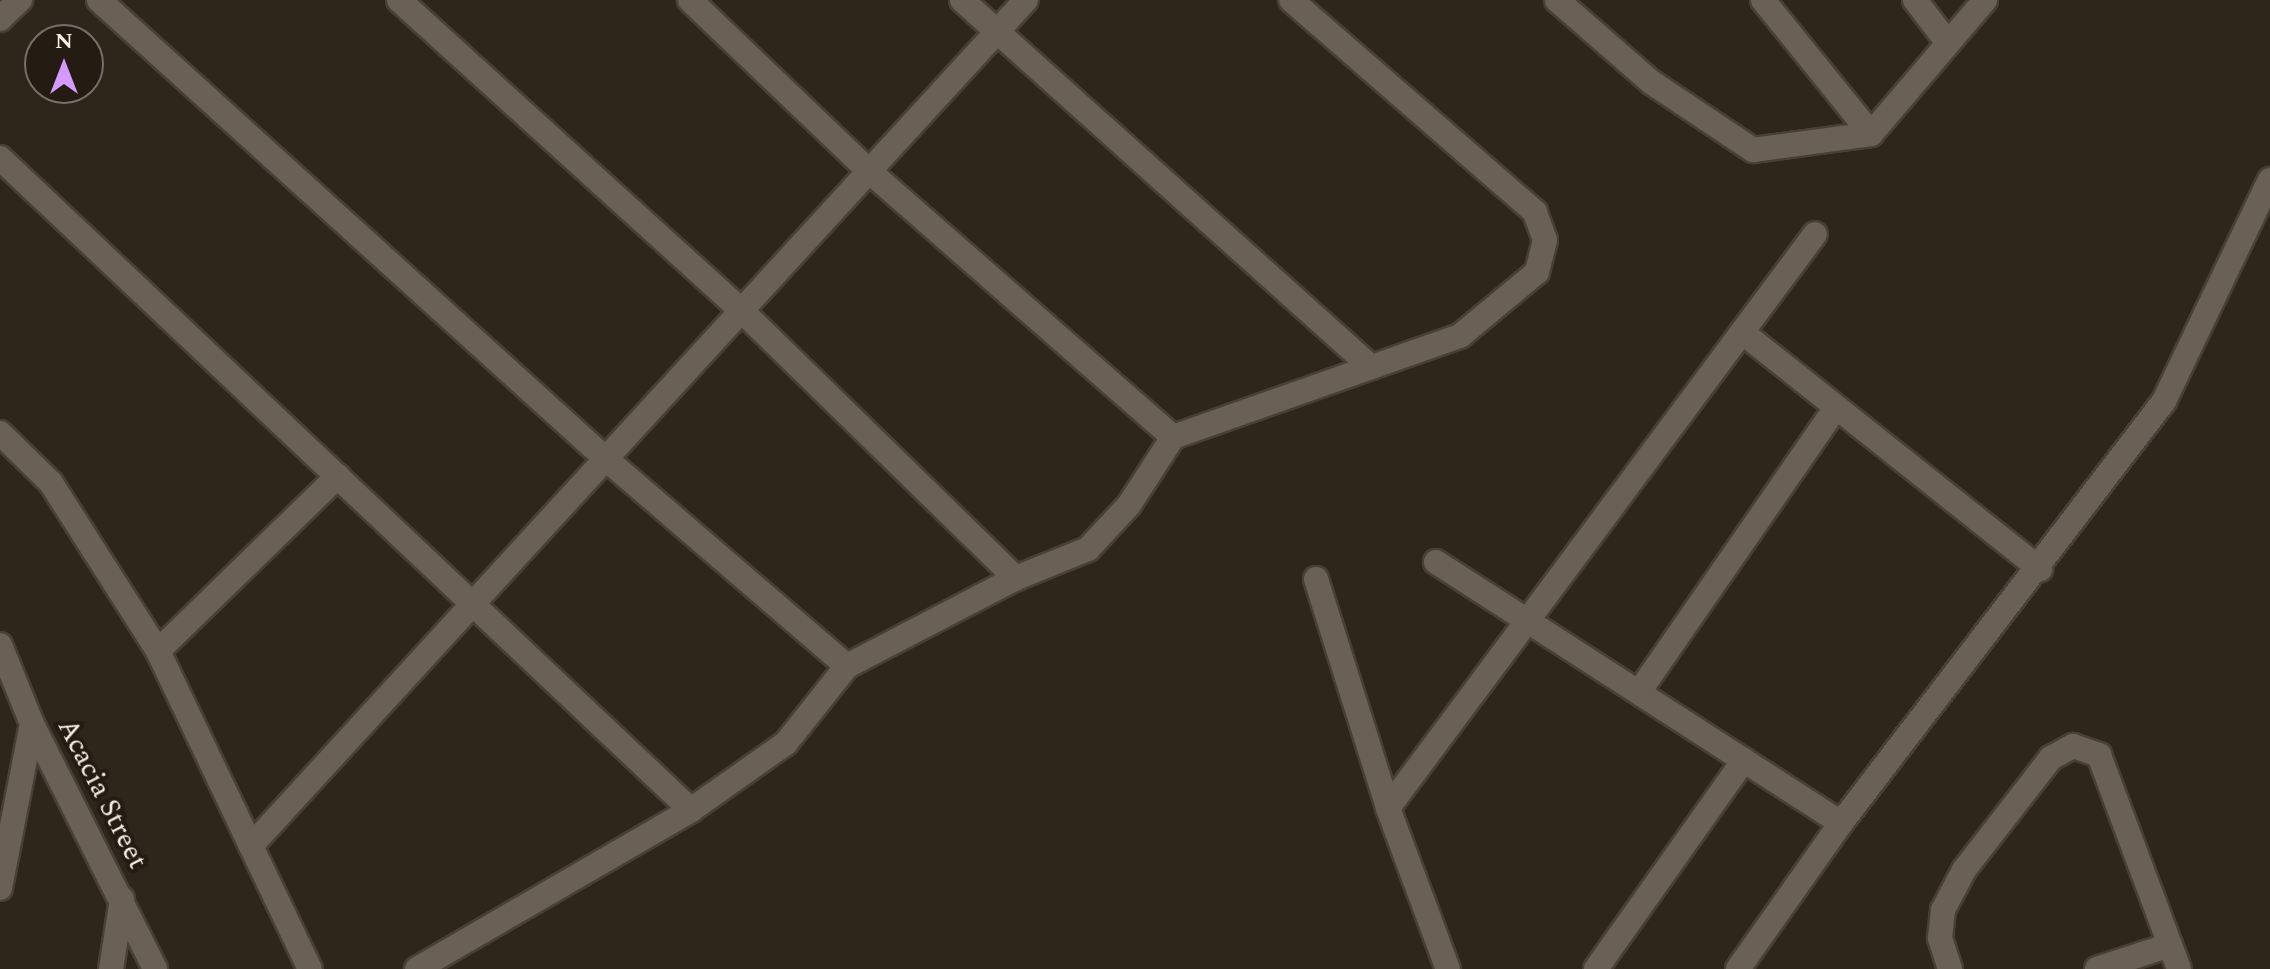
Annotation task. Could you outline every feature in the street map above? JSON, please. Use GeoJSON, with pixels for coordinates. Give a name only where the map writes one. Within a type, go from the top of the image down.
{"type":"FeatureCollection","features":[{"type":"Feature","properties":{"kind":"street"},"geometry":{"type":"LineString","coordinates":[[0,19],[20,0]]}},
{"type":"Feature","properties":{"kind":"street"},"geometry":{"type":"LineString","coordinates":[[99,0],[606,459],[847,666]]}},
{"type":"Feature","properties":{"kind":"street"},"geometry":{"type":"LineString","coordinates":[[399,0],[742,311],[1016,578]]}},
{"type":"Feature","properties":{"kind":"street"},"geometry":{"type":"LineString","coordinates":[[690,0],[869,171],[1173,437]]}},
{"type":"Feature","properties":{"kind":"street"},"geometry":{"type":"LineString","coordinates":[[962,0],[1371,367]]}},
{"type":"Feature","properties":{"kind":"street"},"geometry":{"type":"LineString","coordinates":[[251,846],[1026,0]]}},
{"type":"Feature","properties":{"kind":"street"},"geometry":{"type":"LineString","coordinates":[[417,969],[691,810],[786,743],[847,666],[1016,578],[1088,549],[1129,505],[1173,437],[1460,336],[1537,272],[1545,240],[1535,212],[1291,0]]}},
{"type":"Feature","properties":{"kind":"street"},"geometry":{"type":"LineString","coordinates":[[1557,0],[1651,82],[1753,150],[1871,134],[1985,0]]}},
{"type":"Feature","properties":{"kind":"street"},"geometry":{"type":"LineString","coordinates":[[1763,0],[1871,134]]}},
{"type":"Feature","properties":{"kind":"street"},"geometry":{"type":"LineString","coordinates":[[1915,0],[1948,43]]}},
{"type":"Feature","properties":{"kind":"street"},"geometry":{"type":"LineString","coordinates":[[0,158],[691,810]]}},
{"type":"Feature","properties":{"kind":"street"},"geometry":{"type":"LineString","coordinates":[[1743,966],[1841,823],[2040,569],[2164,401],[2270,180]]}},
{"type":"Feature","properties":{"kind":"street"},"geometry":{"type":"LineString","coordinates":[[1388,808],[1815,234]]}},
{"type":"Feature","properties":{"kind":"street"},"geometry":{"type":"LineString","coordinates":[[1742,332],[2040,569]]}},
{"type":"Feature","properties":{"kind":"street"},"geometry":{"type":"LineString","coordinates":[[1639,692],[1836,407]]}},
{"type":"Feature","properties":{"kind":"street"},"geometry":{"type":"LineString","coordinates":[[0,433],[51,483],[158,651],[310,969]]}},
{"type":"Feature","properties":{"kind":"street"},"geometry":{"type":"LineString","coordinates":[[158,651],[338,476]]}},
{"type":"Feature","properties":{"kind":"street"},"geometry":{"type":"LineString","coordinates":[[1436,562],[1841,823]]}},
{"type":"Feature","properties":{"kind":"street"},"geometry":{"type":"LineString","coordinates":[[1316,579],[1388,808],[1448,969]]}},
{"type":"Feature","properties":{"kind":"street","name":"Acacia Street"},"geometry":{"type":"LineString","coordinates":[[0,645],[32,724],[155,969]]}},
{"type":"Feature","properties":{"kind":"street"},"geometry":{"type":"LineString","coordinates":[[0,888],[32,724]]}},
{"type":"Feature","properties":{"kind":"street"},"geometry":{"type":"LineString","coordinates":[[1950,969],[1940,938],[1943,910],[1964,870],[2051,758],[2073,746],[2099,755],[2179,969]]}},
{"type":"Feature","properties":{"kind":"street"},"geometry":{"type":"LineString","coordinates":[[1596,969],[1744,760]]}},
{"type":"Feature","properties":{"kind":"street"},"geometry":{"type":"LineString","coordinates":[[111,969],[122,899]]}},
{"type":"Feature","properties":{"kind":"street"},"geometry":{"type":"LineString","coordinates":[[2097,969],[2170,945]]}}]}
